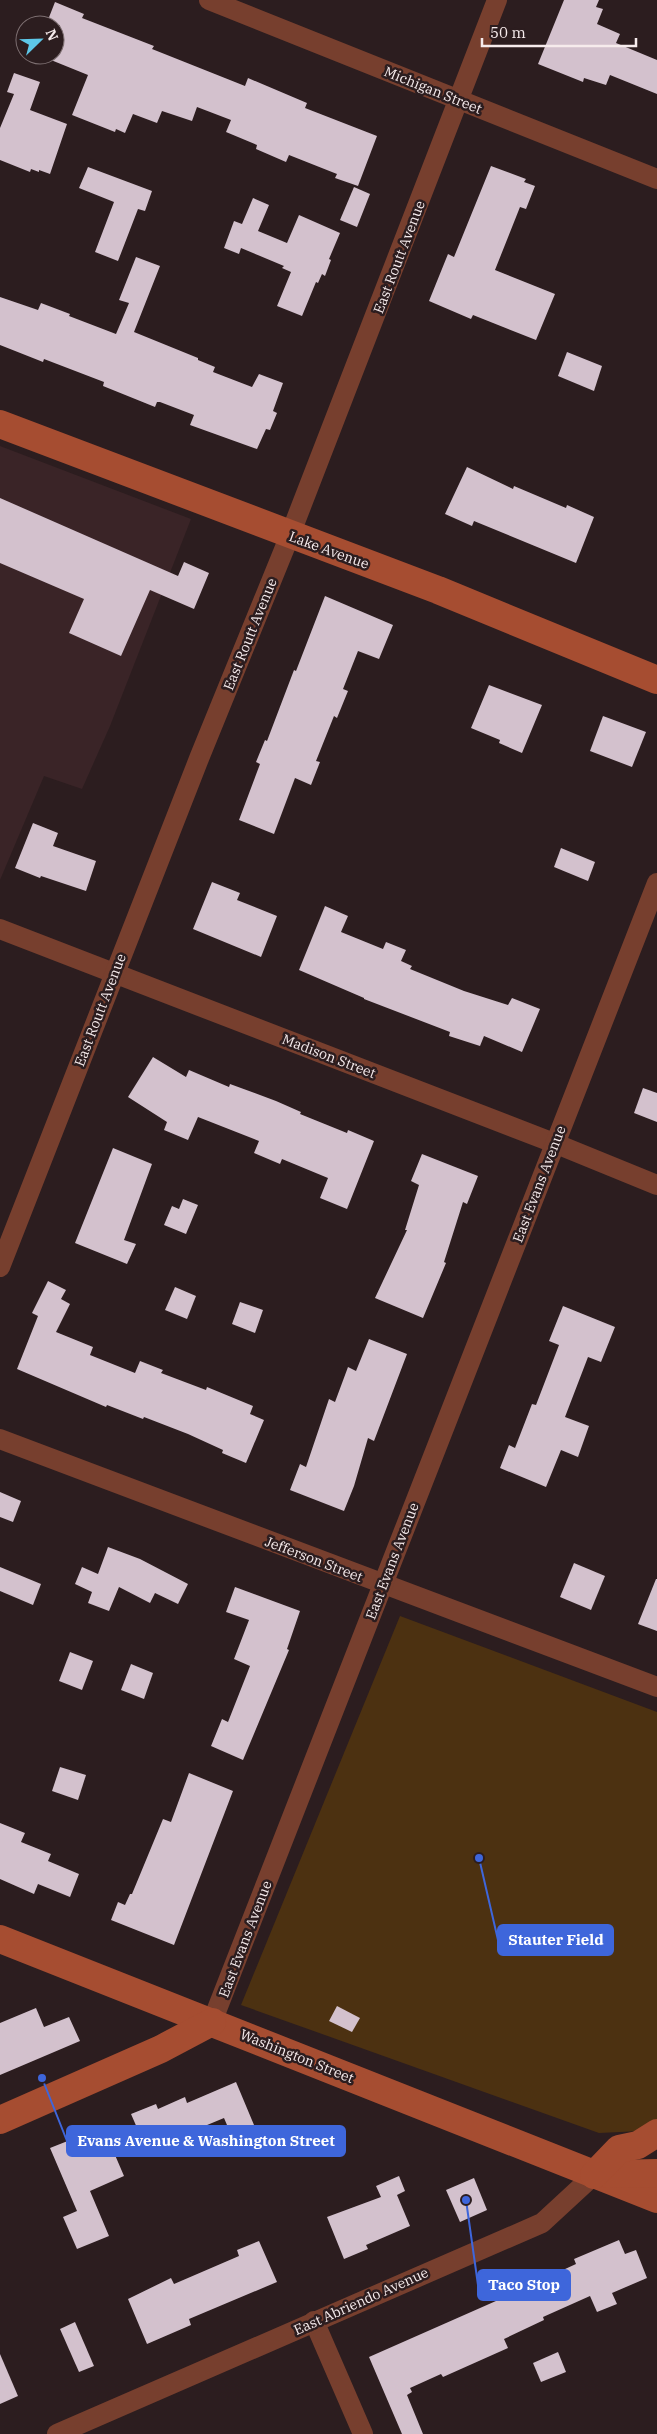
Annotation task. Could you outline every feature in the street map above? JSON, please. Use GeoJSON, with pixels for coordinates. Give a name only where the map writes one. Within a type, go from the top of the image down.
{"type":"FeatureCollection","features":[{"type":"Feature","properties":{"kind":"street","name":"Michigan Street"},"geometry":{"type":"LineString","coordinates":[[209,0],[657,179]]}},
{"type":"Feature","properties":{"kind":"street","name":"East Routt Avenue"},"geometry":{"type":"LineString","coordinates":[[0,1267],[290,535],[460,101],[497,0]]}},
{"type":"Feature","properties":{"kind":"street","name":"Lake Avenue"},"geometry":{"type":"LineString","coordinates":[[0,424],[438,590],[657,680]]}},
{"type":"Feature","properties":{"kind":"street","name":"East Evans Avenue"},"geometry":{"type":"LineString","coordinates":[[212,2022],[657,883]]}},
{"type":"Feature","properties":{"kind":"street","name":"Madison Street"},"geometry":{"type":"LineString","coordinates":[[0,929],[554,1143],[657,1185]]}},
{"type":"Feature","properties":{"kind":"street","name":"Jefferson Street"},"geometry":{"type":"LineString","coordinates":[[0,1439],[657,1687]]}},
{"type":"Feature","properties":{"kind":"street","name":"Washington Street"},"geometry":{"type":"LineString","coordinates":[[0,1939],[657,2199]]}},
{"type":"Feature","properties":{"kind":"street"},"geometry":{"type":"LineString","coordinates":[[0,2120],[161,2049],[212,2022]]}},
{"type":"Feature","properties":{"kind":"street"},"geometry":{"type":"LineString","coordinates":[[594,2175],[619,2149],[638,2145],[657,2133]]}},
{"type":"Feature","properties":{"kind":"street"},"geometry":{"type":"LineString","coordinates":[[594,2175],[657,2173]]}},
{"type":"Feature","properties":{"kind":"street","name":"East Abriendo Avenue"},"geometry":{"type":"LineString","coordinates":[[57,2434],[542,2223],[594,2175]]}},
{"type":"Feature","properties":{"kind":"street"},"geometry":{"type":"LineString","coordinates":[[314,2321],[363,2434]]}},
{"type":"Feature","properties":{"kind":"shaded area"},"geometry":{"type":"Polygon","coordinates":[[[0,446],[191,519],[110,726],[82,789],[44,776],[0,880],[0,446]]]}},
{"type":"Feature","properties":{"kind":"shaded area"},"geometry":{"type":"Polygon","coordinates":[[[400,1616],[657,1712],[657,2120],[641,2131],[599,2133],[241,2005],[400,1616]]]}},
{"type":"Feature","properties":{"kind":"building"},"geometry":{"type":"Polygon","coordinates":[[[564,0],[599,0],[596,7],[603,9],[597,24],[620,34],[616,43],[657,60],[657,94],[610,75],[606,85],[584,78],[583,82],[538,64],[564,0]]]}},
{"type":"Feature","properties":{"kind":"building"},"geometry":{"type":"Polygon","coordinates":[[[55,2],[84,14],[82,18],[154,46],[152,49],[245,86],[248,78],[307,103],[305,108],[377,136],[358,186],[335,178],[337,174],[289,155],[286,162],[256,149],[257,145],[226,132],[231,120],[197,107],[192,121],[162,111],[157,123],[133,114],[125,133],[116,129],[115,132],[72,115],[88,75],[63,65],[65,65],[65,15],[50,15],[55,2]]]}},
{"type":"Feature","properties":{"kind":"building"},"geometry":{"type":"Polygon","coordinates":[[[14,73],[40,82],[30,110],[67,124],[50,174],[31,169],[30,172],[0,160],[0,128],[14,94],[7,92],[14,73]]]}},
{"type":"Feature","properties":{"kind":"building"},"geometry":{"type":"Polygon","coordinates":[[[491,166],[526,179],[524,182],[535,186],[526,209],[520,207],[495,270],[555,294],[536,340],[473,315],[471,319],[429,301],[448,254],[454,257],[491,166]]]}},
{"type":"Feature","properties":{"kind":"building"},"geometry":{"type":"Polygon","coordinates":[[[88,167],[152,191],[145,211],[138,209],[118,261],[95,252],[114,202],[79,188],[88,167]]]}},
{"type":"Feature","properties":{"kind":"building"},"geometry":{"type":"Polygon","coordinates":[[[354,187],[370,194],[357,227],[340,220],[354,187]]]}},
{"type":"Feature","properties":{"kind":"building"},"geometry":{"type":"Polygon","coordinates":[[[253,198],[269,205],[258,231],[287,243],[299,215],[340,233],[329,259],[331,260],[325,276],[322,274],[318,283],[316,282],[302,316],[277,306],[291,272],[282,268],[284,266],[241,248],[239,254],[224,248],[234,221],[242,224],[253,198]]]}},
{"type":"Feature","properties":{"kind":"building"},"geometry":{"type":"Polygon","coordinates":[[[136,257],[160,266],[134,332],[198,358],[198,360],[215,367],[213,372],[252,387],[259,374],[283,383],[273,411],[277,413],[270,430],[266,429],[257,449],[190,425],[194,415],[160,402],[157,402],[155,407],[103,386],[104,382],[44,359],[43,362],[0,345],[0,297],[38,310],[41,303],[116,334],[129,303],[119,300],[136,257]]]}},
{"type":"Feature","properties":{"kind":"building"},"geometry":{"type":"Polygon","coordinates":[[[567,352],[602,366],[594,391],[558,376],[567,352]]]}},
{"type":"Feature","properties":{"kind":"building"},"geometry":{"type":"Polygon","coordinates":[[[467,467],[513,489],[514,486],[566,508],[567,505],[594,517],[576,563],[474,521],[472,526],[445,514],[467,467]]]}},
{"type":"Feature","properties":{"kind":"building"},"geometry":{"type":"Polygon","coordinates":[[[0,498],[178,576],[184,562],[209,573],[194,609],[150,590],[121,656],[69,633],[84,599],[0,563],[0,498]]]}},
{"type":"Feature","properties":{"kind":"building"},"geometry":{"type":"Polygon","coordinates":[[[325,596],[393,625],[379,659],[358,651],[343,689],[348,691],[337,718],[334,716],[316,761],[320,762],[311,785],[295,778],[274,834],[239,820],[260,764],[256,762],[265,740],[267,741],[325,596]]]}},
{"type":"Feature","properties":{"kind":"building"},"geometry":{"type":"Polygon","coordinates":[[[489,685],[542,705],[522,753],[499,743],[500,740],[471,728],[489,685]]]}},
{"type":"Feature","properties":{"kind":"building"},"geometry":{"type":"Polygon","coordinates":[[[603,716],[646,732],[632,767],[590,751],[603,716]]]}},
{"type":"Feature","properties":{"kind":"building"},"geometry":{"type":"Polygon","coordinates":[[[33,823],[58,833],[53,846],[96,861],[86,891],[41,876],[40,878],[15,868],[33,823]]]}},
{"type":"Feature","properties":{"kind":"building"},"geometry":{"type":"Polygon","coordinates":[[[561,848],[595,862],[588,881],[554,867],[561,848]]]}},
{"type":"Feature","properties":{"kind":"building"},"geometry":{"type":"Polygon","coordinates":[[[212,882],[240,893],[237,900],[277,916],[261,957],[193,929],[212,882]]]}},
{"type":"Feature","properties":{"kind":"building"},"geometry":{"type":"Polygon","coordinates":[[[325,906],[348,916],[341,932],[383,949],[386,942],[406,950],[401,961],[412,966],[410,969],[464,991],[508,1005],[512,998],[540,1009],[522,1052],[484,1036],[480,1046],[449,1036],[450,1032],[364,999],[299,970],[325,906]]]}},
{"type":"Feature","properties":{"kind":"building"},"geometry":{"type":"Polygon","coordinates":[[[153,1057],[186,1077],[189,1070],[229,1087],[230,1084],[276,1101],[301,1112],[300,1114],[347,1133],[348,1130],[374,1141],[347,1209],[320,1198],[328,1178],[282,1159],[280,1164],[254,1153],[259,1141],[198,1117],[188,1140],[164,1130],[167,1122],[128,1097],[153,1057]]]}},
{"type":"Feature","properties":{"kind":"building"},"geometry":{"type":"Polygon","coordinates":[[[643,1088],[657,1093],[657,1122],[634,1113],[643,1088]]]}},
{"type":"Feature","properties":{"kind":"building"},"geometry":{"type":"Polygon","coordinates":[[[113,1148],[152,1164],[124,1240],[136,1244],[127,1264],[75,1243],[113,1148]]]}},
{"type":"Feature","properties":{"kind":"building"},"geometry":{"type":"Polygon","coordinates":[[[422,1154],[478,1176],[467,1204],[463,1202],[444,1262],[446,1263],[423,1318],[375,1298],[407,1230],[405,1230],[419,1185],[411,1181],[422,1154]]]}},
{"type":"Feature","properties":{"kind":"building"},"geometry":{"type":"Polygon","coordinates":[[[183,1199],[198,1205],[186,1234],[164,1225],[172,1206],[179,1209],[183,1199]]]}},
{"type":"Feature","properties":{"kind":"building"},"geometry":{"type":"Polygon","coordinates":[[[48,1281],[66,1290],[61,1299],[70,1304],[56,1332],[93,1347],[90,1355],[135,1373],[140,1361],[163,1370],[161,1373],[206,1390],[207,1387],[253,1406],[250,1414],[264,1420],[246,1463],[222,1453],[223,1450],[188,1434],[144,1417],[143,1419],[107,1405],[106,1407],[17,1369],[38,1316],[32,1313],[48,1281]]]}},
{"type":"Feature","properties":{"kind":"building"},"geometry":{"type":"Polygon","coordinates":[[[175,1287],[196,1296],[187,1319],[165,1310],[175,1287]]]}},
{"type":"Feature","properties":{"kind":"building"},"geometry":{"type":"Polygon","coordinates":[[[240,1302],[263,1310],[255,1333],[232,1324],[240,1302]]]}},
{"type":"Feature","properties":{"kind":"building"},"geometry":{"type":"Polygon","coordinates":[[[563,1306],[615,1327],[601,1362],[588,1357],[565,1417],[589,1426],[578,1457],[561,1450],[546,1487],[500,1468],[509,1445],[515,1448],[532,1404],[536,1405],[559,1345],[549,1341],[563,1306]]]}},
{"type":"Feature","properties":{"kind":"building"},"geometry":{"type":"Polygon","coordinates":[[[369,1339],[407,1354],[374,1441],[368,1438],[354,1486],[344,1511],[290,1490],[300,1464],[306,1467],[329,1399],[335,1402],[348,1367],[356,1371],[369,1339]]]}},
{"type":"Feature","properties":{"kind":"building"},"geometry":{"type":"Polygon","coordinates":[[[0,1492],[21,1501],[13,1522],[0,1517],[0,1492]]]}},
{"type":"Feature","properties":{"kind":"building"},"geometry":{"type":"Polygon","coordinates":[[[108,1547],[140,1559],[188,1584],[178,1604],[155,1593],[150,1603],[119,1587],[109,1611],[88,1603],[92,1592],[75,1584],[82,1567],[98,1574],[108,1547]]]}},
{"type":"Feature","properties":{"kind":"building"},"geometry":{"type":"Polygon","coordinates":[[[574,1563],[605,1576],[591,1610],[560,1597],[574,1563]]]}},
{"type":"Feature","properties":{"kind":"building"},"geometry":{"type":"Polygon","coordinates":[[[0,1567],[41,1584],[33,1605],[0,1591],[0,1567]]]}},
{"type":"Feature","properties":{"kind":"building"},"geometry":{"type":"Polygon","coordinates":[[[657,1579],[657,1631],[638,1624],[657,1579]]]}},
{"type":"Feature","properties":{"kind":"building"},"geometry":{"type":"Polygon","coordinates":[[[235,1587],[300,1611],[287,1649],[289,1650],[243,1760],[211,1746],[222,1719],[228,1722],[250,1666],[234,1659],[249,1620],[226,1612],[235,1587]]]}},
{"type":"Feature","properties":{"kind":"building"},"geometry":{"type":"Polygon","coordinates":[[[70,1652],[93,1661],[82,1690],[59,1681],[70,1652]]]}},
{"type":"Feature","properties":{"kind":"building"},"geometry":{"type":"Polygon","coordinates":[[[131,1664],[153,1673],[144,1699],[121,1690],[131,1664]]]}},
{"type":"Feature","properties":{"kind":"building"},"geometry":{"type":"Polygon","coordinates":[[[60,1767],[86,1775],[78,1800],[52,1791],[60,1767]]]}},
{"type":"Feature","properties":{"kind":"building"},"geometry":{"type":"Polygon","coordinates":[[[189,1773],[233,1791],[174,1945],[111,1920],[118,1902],[125,1905],[130,1894],[132,1894],[163,1819],[171,1822],[189,1773]]]}},
{"type":"Feature","properties":{"kind":"building"},"geometry":{"type":"Polygon","coordinates":[[[0,1823],[25,1833],[21,1842],[51,1854],[48,1861],[79,1874],[70,1897],[38,1884],[34,1894],[0,1879],[0,1823]]]}},
{"type":"Feature","properties":{"kind":"building"},"geometry":{"type":"Polygon","coordinates":[[[337,2006],[360,2018],[352,2032],[329,2021],[337,2006]]]}},
{"type":"Feature","properties":{"kind":"building"},"geometry":{"type":"Polygon","coordinates":[[[36,2008],[44,2027],[69,2017],[80,2041],[0,2075],[0,2023],[36,2008]]]}},
{"type":"Feature","properties":{"kind":"building"},"geometry":{"type":"Polygon","coordinates":[[[236,2082],[259,2137],[236,2146],[224,2118],[171,2140],[172,2143],[148,2153],[131,2114],[156,2104],[158,2109],[185,2097],[187,2103],[236,2082]]]}},
{"type":"Feature","properties":{"kind":"building"},"geometry":{"type":"Polygon","coordinates":[[[103,2127],[124,2176],[90,2191],[109,2236],[77,2249],[63,2217],[77,2211],[50,2148],[103,2127]]]}},
{"type":"Feature","properties":{"kind":"building"},"geometry":{"type":"Polygon","coordinates":[[[399,2176],[405,2191],[397,2195],[410,2226],[366,2245],[368,2249],[344,2259],[327,2217],[381,2197],[376,2186],[399,2176]]]}},
{"type":"Feature","properties":{"kind":"building"},"geometry":{"type":"Polygon","coordinates":[[[474,2178],[487,2210],[460,2222],[446,2190],[474,2178]]]}},
{"type":"Feature","properties":{"kind":"building"},"geometry":{"type":"Polygon","coordinates":[[[619,2240],[625,2254],[636,2250],[647,2278],[612,2293],[617,2304],[597,2312],[590,2296],[543,2317],[544,2320],[504,2339],[508,2348],[443,2377],[441,2374],[410,2388],[412,2392],[407,2395],[423,2434],[402,2434],[369,2357],[505,2297],[503,2293],[526,2283],[528,2286],[576,2264],[574,2259],[619,2240]]]}},
{"type":"Feature","properties":{"kind":"building"},"geometry":{"type":"Polygon","coordinates":[[[259,2241],[277,2282],[189,2319],[191,2325],[147,2344],[128,2299],[171,2278],[174,2284],[239,2256],[237,2250],[259,2241]]]}},
{"type":"Feature","properties":{"kind":"building"},"geometry":{"type":"Polygon","coordinates":[[[75,2322],[94,2366],[79,2372],[60,2329],[75,2322]]]}},
{"type":"Feature","properties":{"kind":"building"},"geometry":{"type":"Polygon","coordinates":[[[558,2352],[566,2372],[541,2382],[533,2363],[558,2352]]]}},
{"type":"Feature","properties":{"kind":"building"},"geometry":{"type":"Polygon","coordinates":[[[0,2354],[18,2396],[0,2404],[0,2354]]]}},
{"type":"Feature","properties":{"kind":"place","name":"Stauter Field"},"geometry":{"type":"Point","coordinates":[479,1858]}},
{"type":"Feature","properties":{"kind":"place","name":"Evans Avenue & Washington Street"},"geometry":{"type":"Point","coordinates":[42,2078]}},
{"type":"Feature","properties":{"kind":"place","name":"Taco Stop"},"geometry":{"type":"Point","coordinates":[466,2200]}}]}
